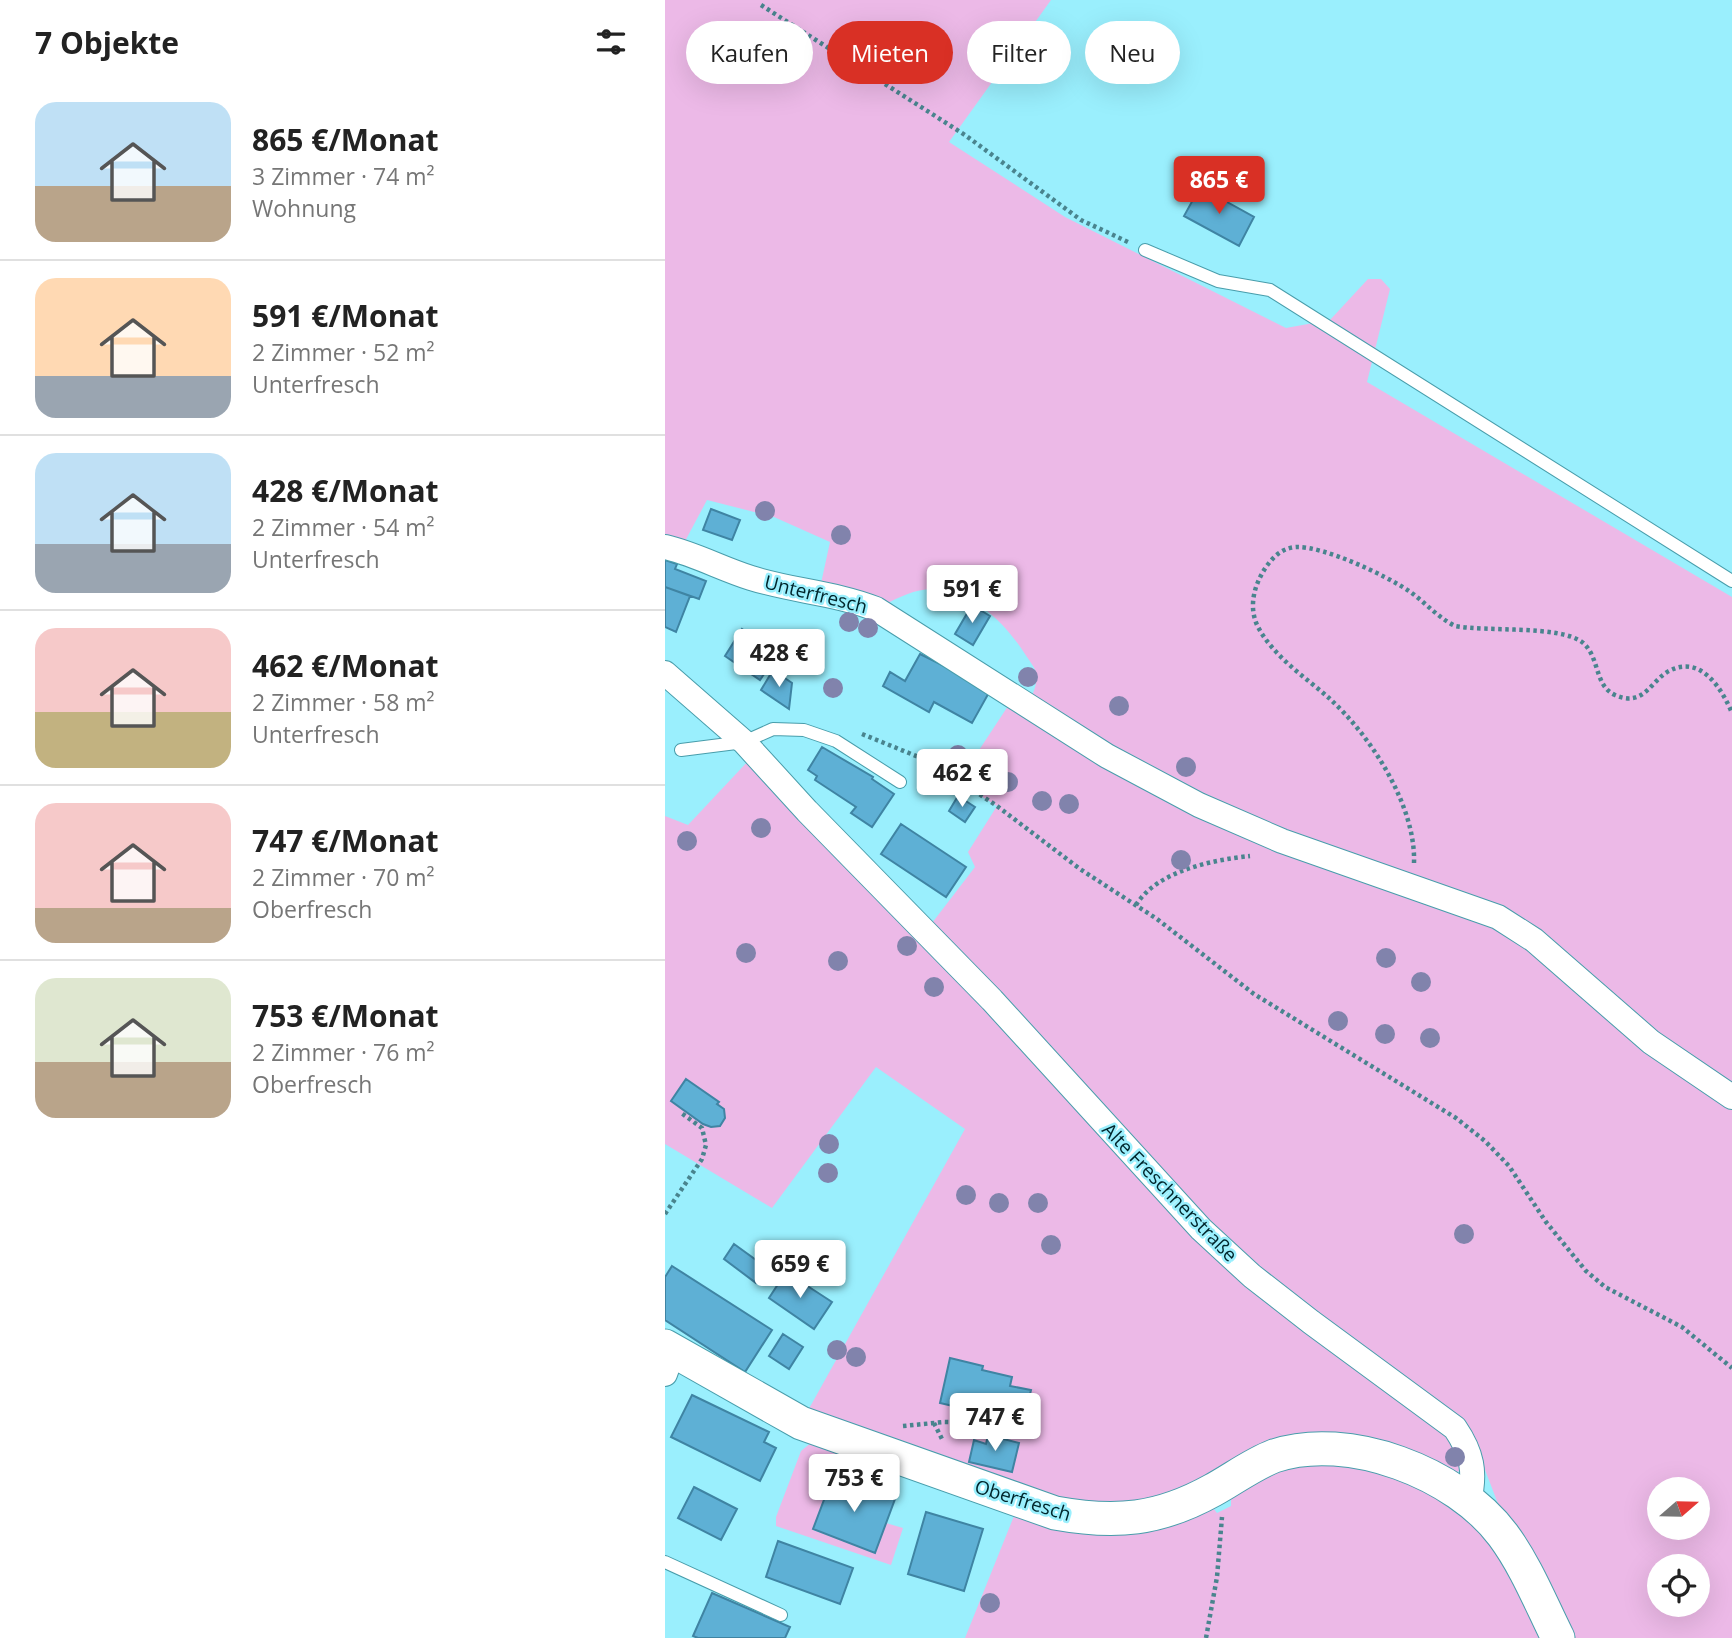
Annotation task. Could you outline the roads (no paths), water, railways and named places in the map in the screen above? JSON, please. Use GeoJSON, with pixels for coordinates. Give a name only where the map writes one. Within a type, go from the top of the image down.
{"type":"FeatureCollection","features":[{"type":"Feature","properties":{"kind":"street","name":"Unterfresch"},"geometry":{"type":"LineString","coordinates":[[665,547],[719,564],[750,578],[852,599],[876,609],[1107,756],[1163,787],[1282,841],[1414,885],[1498,917],[1525,934],[1651,1042],[1732,1097]]}},
{"type":"Feature","properties":{"kind":"street"},"geometry":{"type":"LineString","coordinates":[[665,673],[744,742]]}},
{"type":"Feature","properties":{"kind":"street","name":"Alte Freschnerstraße"},"geometry":{"type":"LineString","coordinates":[[744,742],[807,811],[992,1000],[1201,1229],[1252,1276],[1455,1428],[1467,1446],[1473,1464],[1469,1501]]}},
{"type":"Feature","properties":{"kind":"street","name":"Oberfresch"},"geometry":{"type":"LineString","coordinates":[[668,1357],[801,1423],[1055,1513],[1091,1520],[1143,1517],[1171,1510],[1274,1457],[1319,1448],[1347,1448],[1412,1468],[1469,1501],[1485,1515],[1509,1544],[1558,1638]]}},
{"type":"Feature","properties":{"kind":"lane"},"geometry":{"type":"LineString","coordinates":[[1145,250],[1218,281],[1270,290],[1732,581]]}},
{"type":"Feature","properties":{"kind":"lane"},"geometry":{"type":"LineString","coordinates":[[681,750],[744,742],[773,729],[804,730],[836,741],[900,782]]}},
{"type":"Feature","properties":{"kind":"lane"},"geometry":{"type":"LineString","coordinates":[[665,1562],[781,1615]]}}]}
